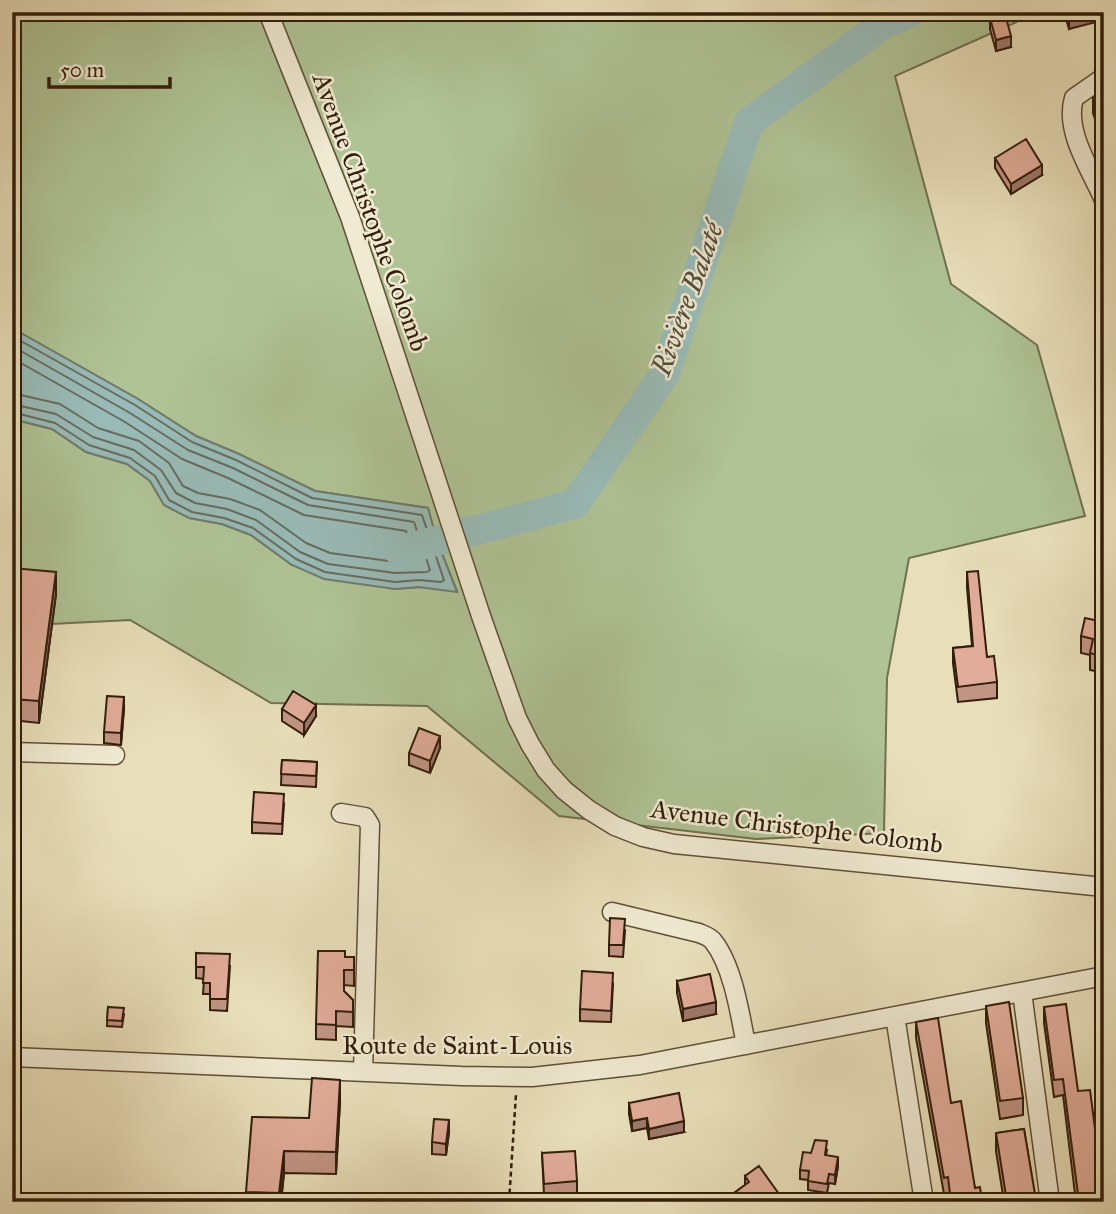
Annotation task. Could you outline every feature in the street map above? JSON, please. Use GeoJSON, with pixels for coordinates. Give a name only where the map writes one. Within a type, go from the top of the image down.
{"type":"FeatureCollection","features":[{"type":"Feature","properties":{"kind":"street","name":"Avenue Christophe Colomb"},"geometry":{"type":"LineString","coordinates":[[268,12],[350,216],[419,431],[517,718],[546,770],[564,790],[580,804],[615,826],[643,837],[674,844],[1104,887]]}},
{"type":"Feature","properties":{"kind":"street"},"geometry":{"type":"LineString","coordinates":[[1104,77],[1074,99],[1072,116],[1077,141],[1104,200]]}},
{"type":"Feature","properties":{"kind":"street"},"geometry":{"type":"LineString","coordinates":[[12,752],[115,755]]}},
{"type":"Feature","properties":{"kind":"street"},"geometry":{"type":"LineString","coordinates":[[341,813],[365,817],[370,825],[363,1072]]}},
{"type":"Feature","properties":{"kind":"street"},"geometry":{"type":"LineString","coordinates":[[612,912],[699,933],[712,939],[726,965],[746,1045]]}},
{"type":"Feature","properties":{"kind":"street","name":"Route de Saint-Louis"},"geometry":{"type":"LineString","coordinates":[[12,1057],[518,1077],[640,1065],[1104,976]]}},
{"type":"Feature","properties":{"kind":"street"},"geometry":{"type":"LineString","coordinates":[[1021,992],[1050,1202]]}},
{"type":"Feature","properties":{"kind":"street"},"geometry":{"type":"LineString","coordinates":[[895,1016],[924,1202]]}},
{"type":"Feature","properties":{"kind":"path"},"geometry":{"type":"LineString","coordinates":[[509,1202],[518,1077]]}},
{"type":"Feature","properties":{"kind":"green space"},"geometry":{"type":"Polygon","coordinates":[[[59,12],[1039,12],[895,76],[951,284],[1037,345],[1085,516],[909,558],[887,678],[884,833],[756,839],[559,816],[427,706],[271,703],[130,620],[12,626],[12,419],[52,429],[86,452],[127,464],[150,481],[164,505],[190,518],[222,524],[251,535],[292,565],[395,589],[419,587],[457,591],[437,541],[428,508],[315,491],[196,436],[138,399],[12,328],[12,21],[59,12]]]}},
{"type":"Feature","properties":{"kind":"water"},"geometry":{"type":"Polygon","coordinates":[[[12,328],[138,399],[196,436],[315,491],[428,508],[437,541],[457,592],[419,587],[395,589],[324,579],[292,565],[251,535],[222,524],[189,518],[164,505],[150,481],[127,464],[86,452],[52,429],[12,419],[12,328]]]}},
{"type":"Feature","properties":{"kind":"building"},"geometry":{"type":"Polygon","coordinates":[[[1067,12],[1100,12],[1069,19],[1067,12]]]}},
{"type":"Feature","properties":{"kind":"building"},"geometry":{"type":"Polygon","coordinates":[[[1005,14],[1011,36],[996,40],[990,18],[1005,14]]]}},
{"type":"Feature","properties":{"kind":"building"},"geometry":{"type":"Polygon","coordinates":[[[1104,94],[1104,132],[1093,98],[1104,94]]]}},
{"type":"Feature","properties":{"kind":"building"},"geometry":{"type":"Polygon","coordinates":[[[1026,139],[1042,165],[1011,184],[995,158],[1026,139]]]}},
{"type":"Feature","properties":{"kind":"building"},"geometry":{"type":"Polygon","coordinates":[[[12,568],[56,572],[39,701],[12,699],[12,568]]]}},
{"type":"Feature","properties":{"kind":"building"},"geometry":{"type":"Polygon","coordinates":[[[978,571],[987,657],[994,656],[997,682],[958,687],[953,648],[973,646],[967,572],[978,571]]]}},
{"type":"Feature","properties":{"kind":"building"},"geometry":{"type":"Polygon","coordinates":[[[1085,618],[1104,622],[1104,657],[1090,653],[1093,639],[1081,636],[1085,618]]]}},
{"type":"Feature","properties":{"kind":"building"},"geometry":{"type":"Polygon","coordinates":[[[293,691],[316,705],[304,723],[282,709],[293,691]]]}},
{"type":"Feature","properties":{"kind":"building"},"geometry":{"type":"Polygon","coordinates":[[[107,696],[124,697],[121,733],[104,732],[107,696]]]}},
{"type":"Feature","properties":{"kind":"building"},"geometry":{"type":"Polygon","coordinates":[[[419,728],[440,736],[430,761],[409,753],[419,728]]]}},
{"type":"Feature","properties":{"kind":"building"},"geometry":{"type":"Polygon","coordinates":[[[282,760],[317,762],[316,776],[281,774],[282,760]]]}},
{"type":"Feature","properties":{"kind":"building"},"geometry":{"type":"Polygon","coordinates":[[[254,792],[284,794],[282,824],[252,822],[254,792]]]}},
{"type":"Feature","properties":{"kind":"building"},"geometry":{"type":"Polygon","coordinates":[[[610,918],[625,919],[623,945],[609,945],[610,918]]]}},
{"type":"Feature","properties":{"kind":"building"},"geometry":{"type":"Polygon","coordinates":[[[318,951],[345,951],[345,957],[354,957],[354,970],[344,970],[344,991],[353,1000],[353,1012],[336,1011],[336,1025],[316,1024],[318,951]]]}},
{"type":"Feature","properties":{"kind":"building"},"geometry":{"type":"Polygon","coordinates":[[[196,953],[230,954],[227,999],[210,999],[210,983],[203,983],[204,967],[196,967],[196,953]]]}},
{"type":"Feature","properties":{"kind":"building"},"geometry":{"type":"Polygon","coordinates":[[[582,971],[613,973],[611,1011],[580,1009],[582,971]]]}},
{"type":"Feature","properties":{"kind":"building"},"geometry":{"type":"Polygon","coordinates":[[[710,974],[716,1002],[683,1009],[677,981],[710,974]]]}},
{"type":"Feature","properties":{"kind":"building"},"geometry":{"type":"Polygon","coordinates":[[[1009,1002],[1023,1098],[1000,1101],[986,1006],[1009,1002]]]}},
{"type":"Feature","properties":{"kind":"building"},"geometry":{"type":"Polygon","coordinates":[[[1066,1004],[1078,1091],[1090,1090],[1101,1175],[1104,1174],[1102,1202],[1079,1202],[1063,1079],[1054,1080],[1044,1007],[1066,1004]]]}},
{"type":"Feature","properties":{"kind":"building"},"geometry":{"type":"Polygon","coordinates":[[[108,1007],[124,1008],[122,1021],[107,1020],[108,1007]]]}},
{"type":"Feature","properties":{"kind":"building"},"geometry":{"type":"Polygon","coordinates":[[[938,1018],[951,1103],[961,1101],[975,1188],[980,1187],[982,1202],[951,1202],[948,1177],[944,1178],[916,1022],[938,1018]]]}},
{"type":"Feature","properties":{"kind":"building"},"geometry":{"type":"Polygon","coordinates":[[[312,1078],[340,1080],[336,1152],[284,1151],[279,1193],[246,1192],[252,1117],[309,1118],[312,1078]]]}},
{"type":"Feature","properties":{"kind":"building"},"geometry":{"type":"Polygon","coordinates":[[[679,1093],[684,1121],[649,1129],[647,1118],[632,1121],[629,1103],[679,1093]]]}},
{"type":"Feature","properties":{"kind":"building"},"geometry":{"type":"Polygon","coordinates":[[[434,1119],[449,1120],[446,1144],[432,1142],[434,1119]]]}},
{"type":"Feature","properties":{"kind":"building"},"geometry":{"type":"Polygon","coordinates":[[[1024,1129],[1036,1200],[1007,1202],[996,1133],[1024,1129]]]}},
{"type":"Feature","properties":{"kind":"building"},"geometry":{"type":"Polygon","coordinates":[[[815,1140],[827,1141],[825,1155],[838,1157],[835,1175],[829,1174],[827,1184],[808,1181],[809,1171],[800,1170],[803,1152],[811,1153],[815,1140]]]}},
{"type":"Feature","properties":{"kind":"building"},"geometry":{"type":"Polygon","coordinates":[[[575,1151],[577,1181],[544,1184],[542,1153],[575,1151]]]}},
{"type":"Feature","properties":{"kind":"building"},"geometry":{"type":"Polygon","coordinates":[[[759,1166],[779,1194],[768,1202],[734,1202],[730,1196],[749,1182],[745,1176],[759,1166]]]}},
{"type":"Feature","properties":{"kind":"building"},"geometry":{"type":"Polygon","coordinates":[[[551,1199],[551,1202],[534,1202],[534,1200],[551,1199]]]}},
{"type":"Feature","properties":{"kind":"waterway","name":"Rivière Balaté"},"geometry":{"type":"LineString","coordinates":[[397,549],[402,550],[575,504],[664,375],[749,122],[882,25],[911,12]]}}]}
